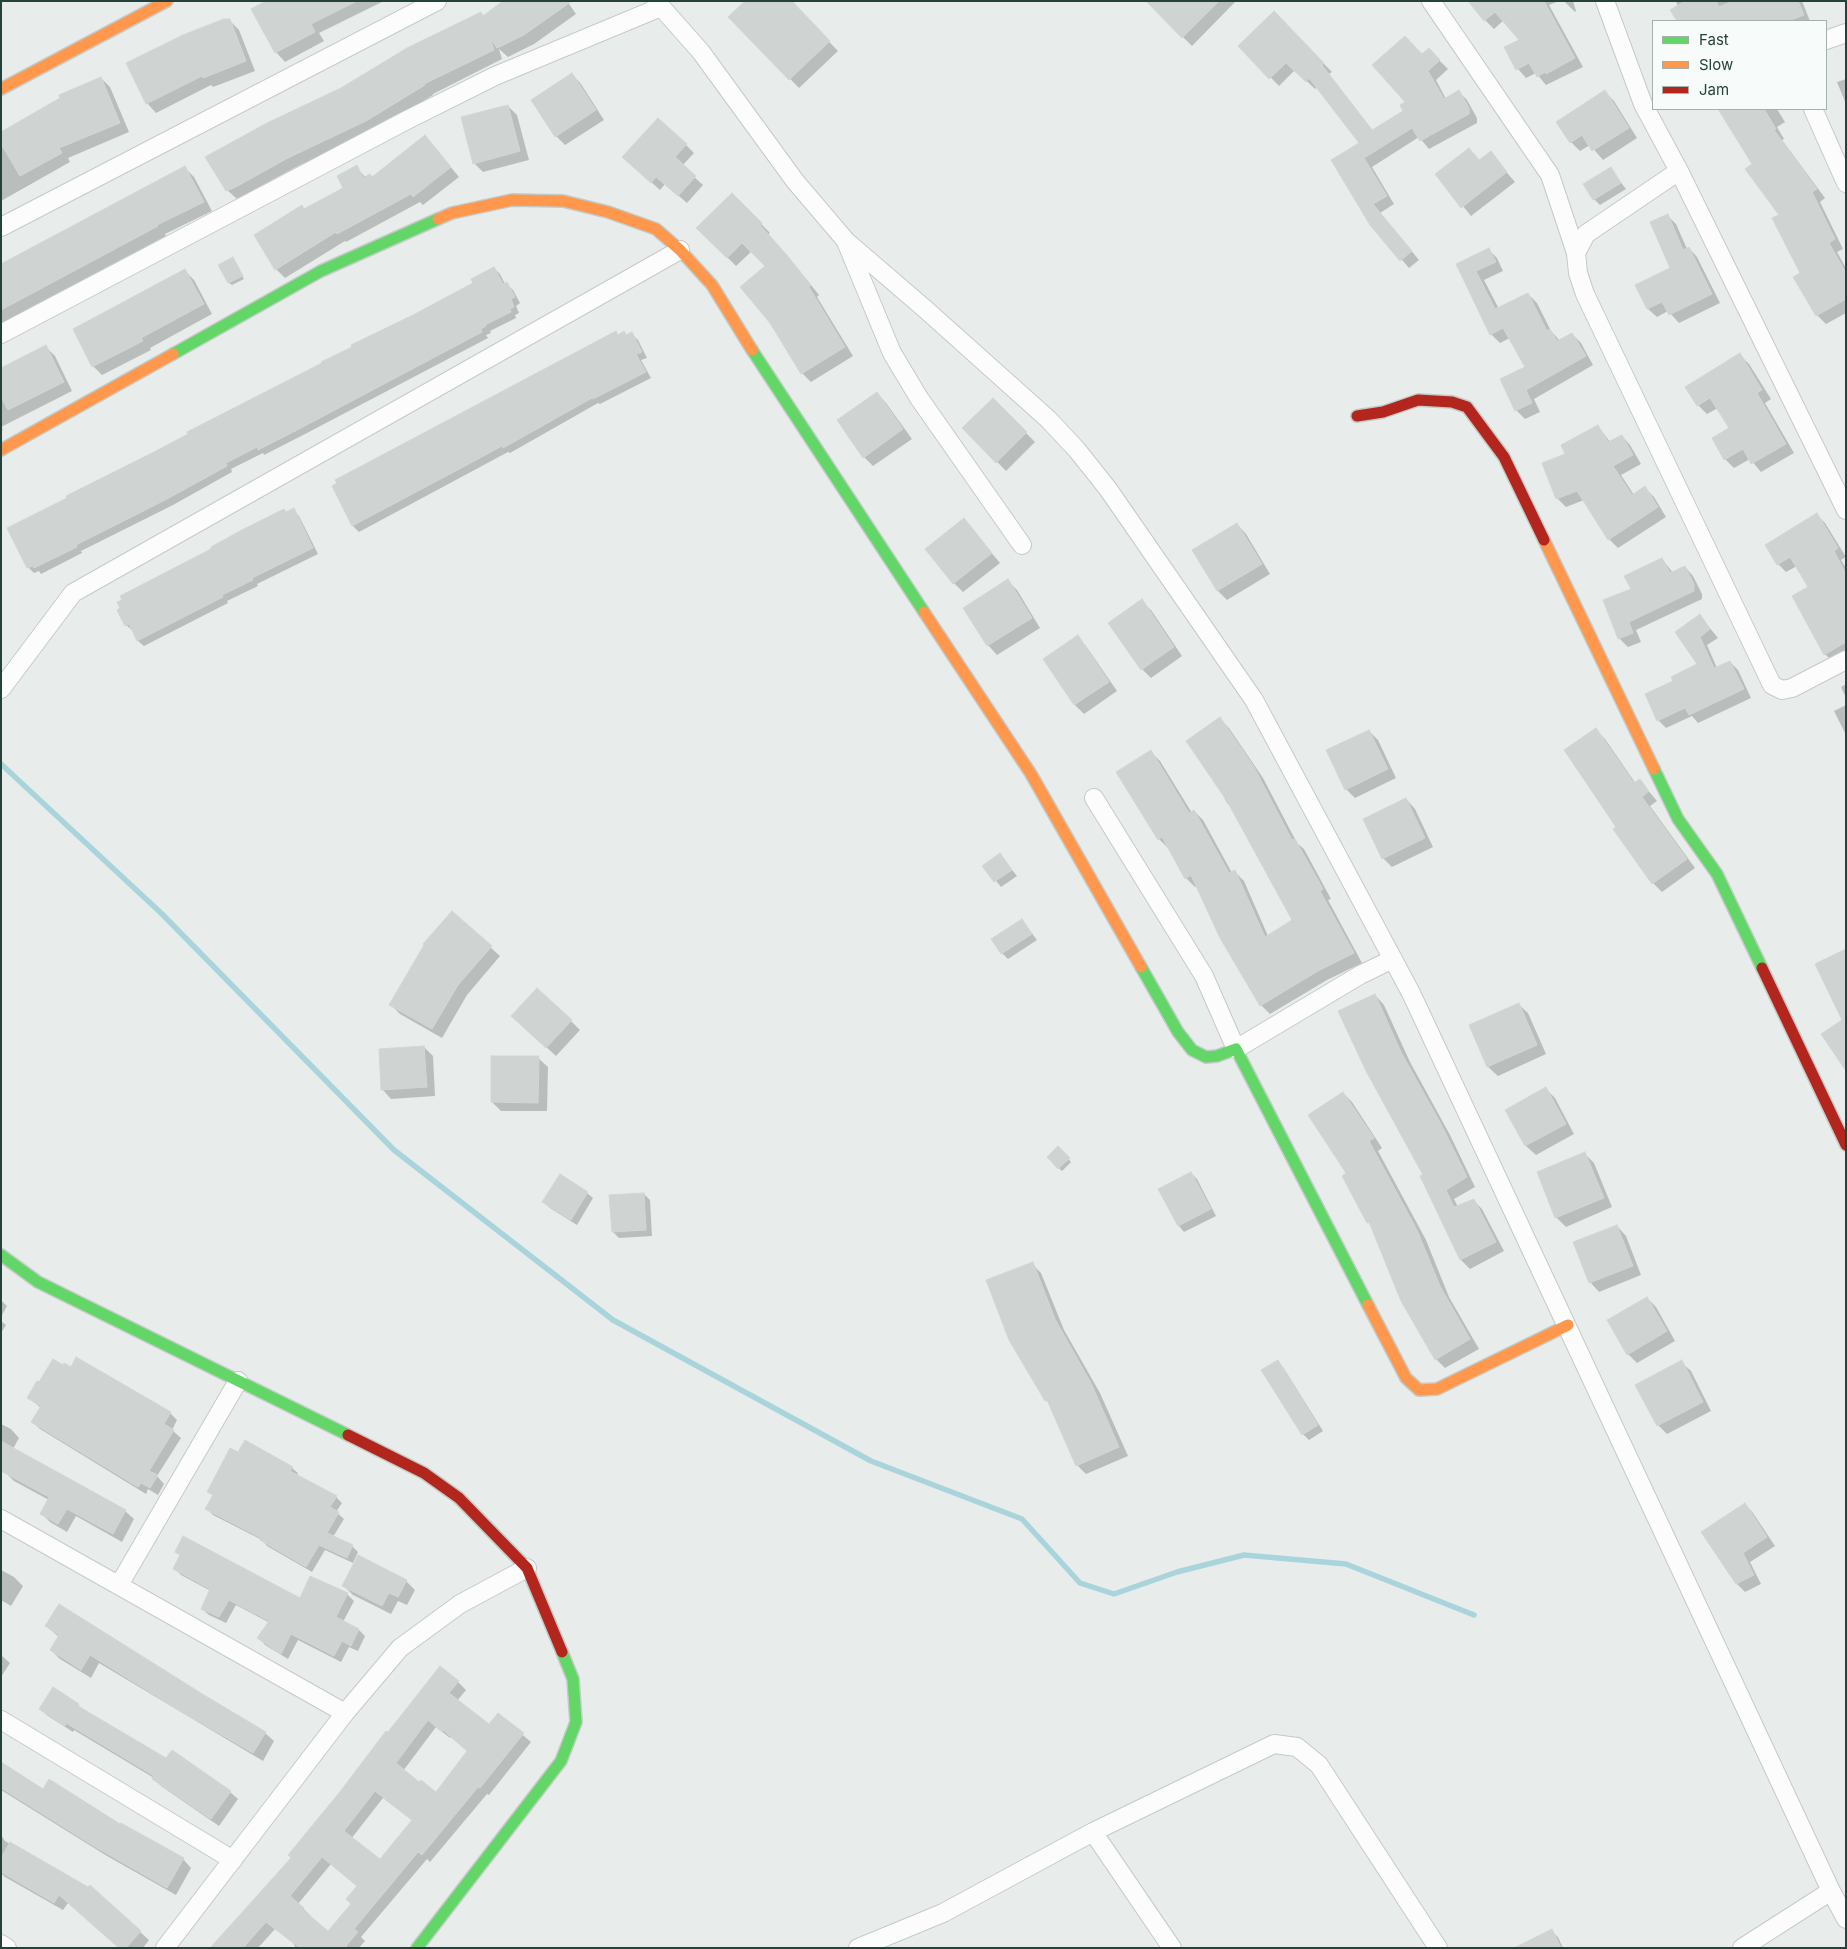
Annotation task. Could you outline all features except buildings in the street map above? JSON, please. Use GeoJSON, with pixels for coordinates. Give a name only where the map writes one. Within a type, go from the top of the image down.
{"type":"FeatureCollection","features":[{"type":"Feature","properties":{"kind":"street"},"geometry":{"type":"LineString","coordinates":[[1,89],[166,1]]}},
{"type":"Feature","properties":{"kind":"street"},"geometry":{"type":"LineString","coordinates":[[1,227],[437,1]]}},
{"type":"Feature","properties":{"kind":"street"},"geometry":{"type":"LineString","coordinates":[[1431,1],[1550,175],[1576,253],[1578,273],[1585,294],[1772,685],[1782,690],[1792,688],[1846,660]]}},
{"type":"Feature","properties":{"kind":"street"},"geometry":{"type":"LineString","coordinates":[[1605,1],[1680,171],[1846,510]]}},
{"type":"Feature","properties":{"kind":"street"},"geometry":{"type":"LineString","coordinates":[[1,334],[355,146],[442,102],[495,76],[658,4],[701,52],[795,181],[846,241],[1048,419],[1077,450],[1108,489],[1254,700],[1411,993],[1568,1325],[1831,1891],[1846,1919]]}},
{"type":"Feature","properties":{"kind":"street"},"geometry":{"type":"LineString","coordinates":[[1827,40],[1846,33]]}},
{"type":"Feature","properties":{"kind":"street"},"geometry":{"type":"LineString","coordinates":[[1812,110],[1846,183]]}},
{"type":"Feature","properties":{"kind":"street"},"geometry":{"type":"LineString","coordinates":[[1576,253],[1586,234],[1680,171]]}},
{"type":"Feature","properties":{"kind":"street"},"geometry":{"type":"LineString","coordinates":[[1,450],[321,271],[452,213],[512,200],[562,201],[608,212],[656,229],[680,250],[712,285],[755,354],[1031,774],[1178,1032],[1192,1050],[1206,1057],[1217,1056],[1236,1049],[1360,975],[1393,959]]}},
{"type":"Feature","properties":{"kind":"street"},"geometry":{"type":"LineString","coordinates":[[846,241],[892,353],[919,398],[1022,546]]}},
{"type":"Feature","properties":{"kind":"street"},"geometry":{"type":"LineString","coordinates":[[1,689],[73,593],[680,250]]}},
{"type":"Feature","properties":{"kind":"street"},"geometry":{"type":"LineString","coordinates":[[1357,416],[1383,412],[1418,400],[1452,402],[1467,407],[1504,457],[1678,819],[1717,874],[1846,1145]]}},
{"type":"Feature","properties":{"kind":"street"},"geometry":{"type":"LineString","coordinates":[[1094,798],[1204,976],[1236,1049],[1406,1378],[1418,1390],[1437,1389],[1568,1325]]}},
{"type":"Feature","properties":{"kind":"street"},"geometry":{"type":"LineString","coordinates":[[1,1255],[38,1282],[424,1473],[459,1498],[527,1568],[573,1679],[576,1722],[561,1761],[417,1948]]}},
{"type":"Feature","properties":{"kind":"street"},"geometry":{"type":"LineString","coordinates":[[119,1585],[238,1381]]}},
{"type":"Feature","properties":{"kind":"street"},"geometry":{"type":"LineString","coordinates":[[1,1518],[345,1713]]}},
{"type":"Feature","properties":{"kind":"street"},"geometry":{"type":"LineString","coordinates":[[164,1948],[345,1713],[400,1648],[460,1604],[527,1568]]}},
{"type":"Feature","properties":{"kind":"street"},"geometry":{"type":"LineString","coordinates":[[1,1720],[233,1860]]}},
{"type":"Feature","properties":{"kind":"street"},"geometry":{"type":"LineString","coordinates":[[858,1948],[887,1942],[1093,1832],[1274,1744],[1297,1747],[1319,1765],[1438,1948]]}},
{"type":"Feature","properties":{"kind":"street"},"geometry":{"type":"LineString","coordinates":[[1093,1832],[1172,1948]]}},
{"type":"Feature","properties":{"kind":"street"},"geometry":{"type":"LineString","coordinates":[[1742,1948],[1831,1891]]}},
{"type":"Feature","properties":{"kind":"street"},"geometry":{"type":"LineString","coordinates":[[1,1944],[7,1948]]}},
{"type":"Feature","properties":{"kind":"waterway"},"geometry":{"type":"LineString","coordinates":[[1,764],[161,913],[394,1150],[613,1320],[871,1461],[1022,1519],[1080,1583],[1114,1594],[1177,1572],[1244,1555],[1346,1564],[1474,1615]]}},
{"type":"Feature","properties":{"kind":"traffic: fast"},"geometry":{"type":"LineString","coordinates":[[173,354],[321,271],[438,219]]}},
{"type":"Feature","properties":{"kind":"traffic: fast"},"geometry":{"type":"LineString","coordinates":[[752,350],[924,612]]}},
{"type":"Feature","properties":{"kind":"traffic: fast"},"geometry":{"type":"LineString","coordinates":[[1654,769],[1678,819],[1717,874],[1762,968]]}},
{"type":"Feature","properties":{"kind":"traffic: fast"},"geometry":{"type":"LineString","coordinates":[[1141,967],[1178,1032],[1192,1050],[1206,1057],[1217,1056],[1236,1049],[1368,1305]]}},
{"type":"Feature","properties":{"kind":"traffic: fast"},"geometry":{"type":"LineString","coordinates":[[1,1255],[38,1282],[348,1435]]}},
{"type":"Feature","properties":{"kind":"traffic: fast"},"geometry":{"type":"LineString","coordinates":[[417,1948],[561,1761],[576,1722],[573,1679],[562,1652]]}},
{"type":"Feature","properties":{"kind":"traffic: slow"},"geometry":{"type":"LineString","coordinates":[[1,89],[167,1]]}},
{"type":"Feature","properties":{"kind":"traffic: slow"},"geometry":{"type":"LineString","coordinates":[[438,219],[452,213],[512,200],[563,201],[608,212],[656,229],[680,250],[712,285],[752,350]]}},
{"type":"Feature","properties":{"kind":"traffic: slow"},"geometry":{"type":"LineString","coordinates":[[1,450],[173,354]]}},
{"type":"Feature","properties":{"kind":"traffic: slow"},"geometry":{"type":"LineString","coordinates":[[1544,540],[1654,769]]}},
{"type":"Feature","properties":{"kind":"traffic: slow"},"geometry":{"type":"LineString","coordinates":[[924,612],[1031,774],[1141,967]]}},
{"type":"Feature","properties":{"kind":"traffic: slow"},"geometry":{"type":"LineString","coordinates":[[1368,1305],[1406,1378],[1419,1390],[1437,1389],[1568,1325]]}},
{"type":"Feature","properties":{"kind":"traffic: jam"},"geometry":{"type":"LineString","coordinates":[[1357,416],[1383,412],[1418,400],[1452,402],[1467,407],[1504,457],[1544,540]]}},
{"type":"Feature","properties":{"kind":"traffic: jam"},"geometry":{"type":"LineString","coordinates":[[1762,968],[1846,1145]]}},
{"type":"Feature","properties":{"kind":"traffic: jam"},"geometry":{"type":"LineString","coordinates":[[348,1435],[424,1473],[459,1498],[527,1568],[562,1652]]}}]}
